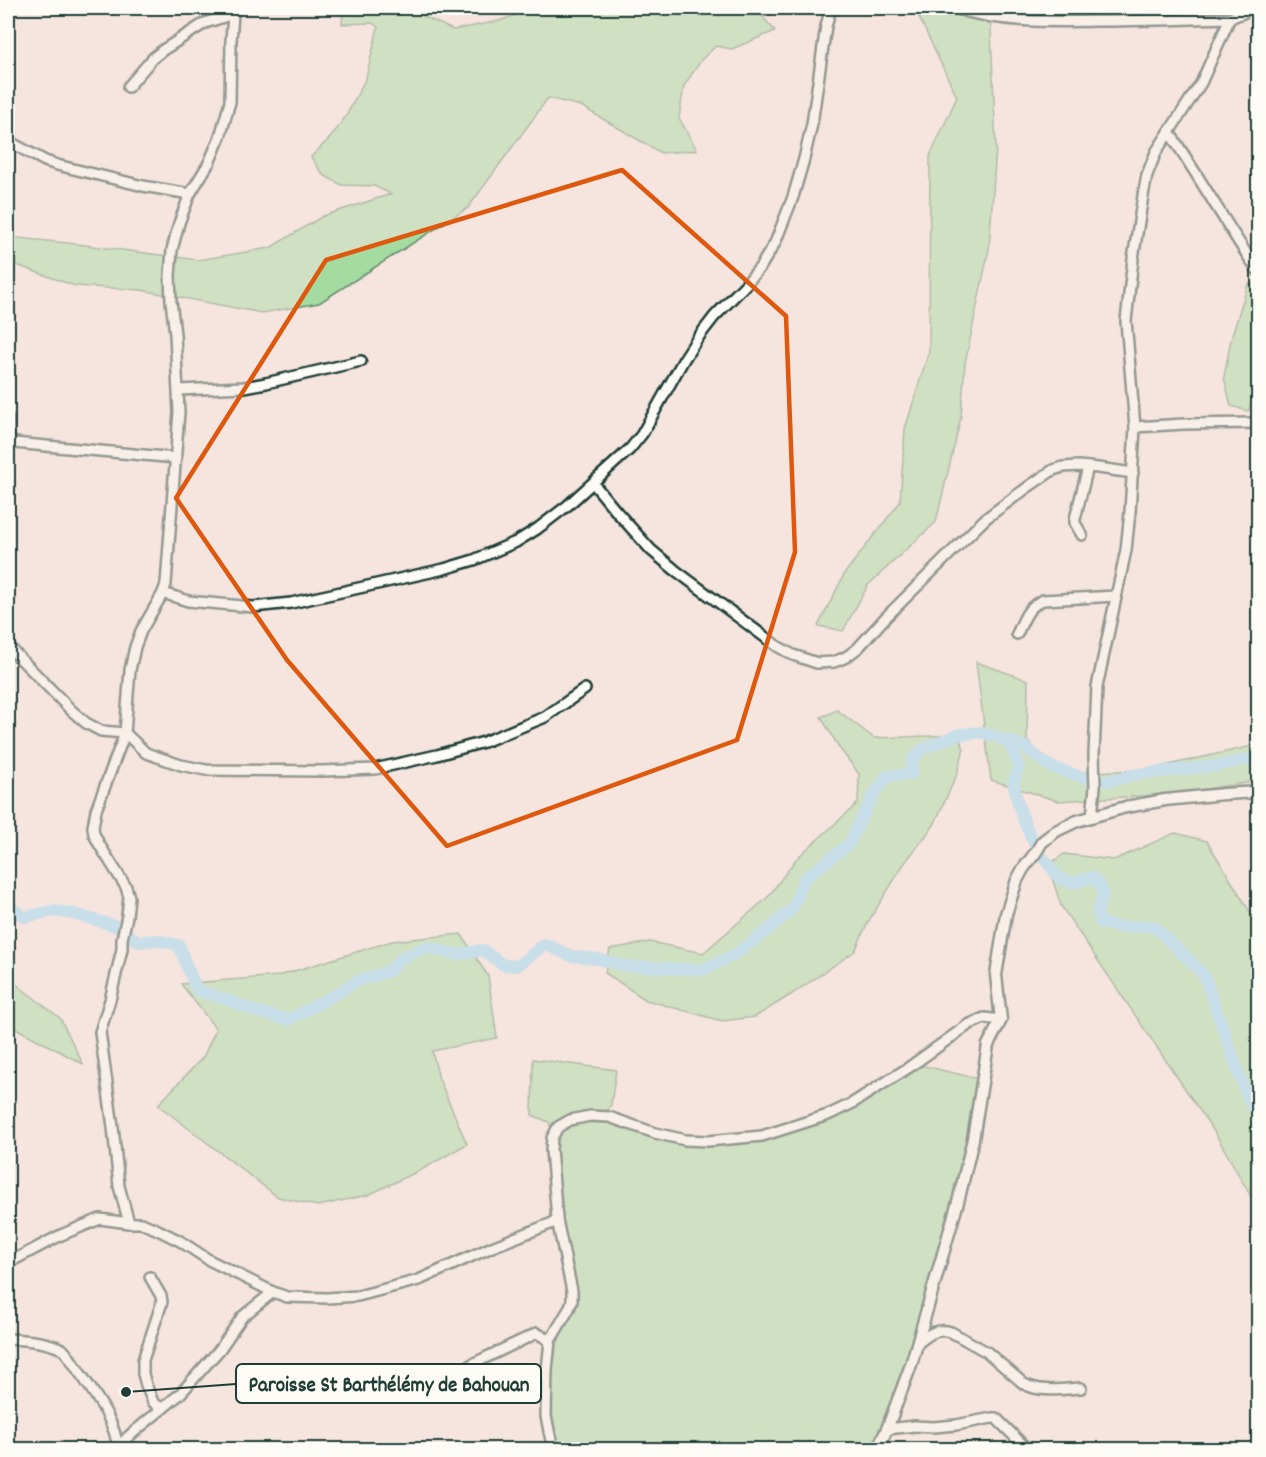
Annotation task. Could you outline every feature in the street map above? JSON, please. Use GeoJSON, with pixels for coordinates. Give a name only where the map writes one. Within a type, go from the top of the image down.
{"type":"FeatureCollection","features":[{"type":"Feature","properties":{"kind":"main road"},"geometry":{"type":"LineString","coordinates":[[877,1449],[911,1365],[959,1198],[988,1045],[1001,1020],[996,975],[1006,914],[1023,869],[1042,842],[1056,831],[1092,817],[1126,807],[1165,800],[1258,792]]}},
{"type":"Feature","properties":{"kind":"street"},"geometry":{"type":"LineString","coordinates":[[163,593],[188,601],[230,605],[267,606],[291,603],[444,569],[474,560],[516,542],[567,506],[630,449],[642,434],[697,339],[714,317],[747,284],[775,243],[793,197],[804,159],[831,8]]}},
{"type":"Feature","properties":{"kind":"street"},"geometry":{"type":"LineString","coordinates":[[954,8],[995,18],[1052,22],[1230,18],[1255,8]]}},
{"type":"Feature","properties":{"kind":"street"},"geometry":{"type":"LineString","coordinates":[[128,87],[163,50],[205,23],[232,10],[230,102],[217,146],[190,194],[172,250],[171,301],[179,412],[166,584],[135,647],[130,670],[125,733],[96,810],[93,827],[99,844],[128,892],[122,949],[100,1039],[119,1186],[129,1223]]}},
{"type":"Feature","properties":{"kind":"street"},"geometry":{"type":"LineString","coordinates":[[1092,817],[1095,787],[1097,687],[1126,550],[1133,473],[1135,427],[1126,340],[1126,310],[1145,185],[1156,152],[1201,83],[1230,18]]}},
{"type":"Feature","properties":{"kind":"street"},"geometry":{"type":"LineString","coordinates":[[1169,132],[1258,272]]}},
{"type":"Feature","properties":{"kind":"street"},"geometry":{"type":"LineString","coordinates":[[8,141],[57,165],[143,186],[190,194]]}},
{"type":"Feature","properties":{"kind":"street"},"geometry":{"type":"LineString","coordinates":[[179,390],[244,387],[361,361]]}},
{"type":"Feature","properties":{"kind":"street"},"geometry":{"type":"LineString","coordinates":[[8,418],[8,438],[14,443],[176,458]]}},
{"type":"Feature","properties":{"kind":"street"},"geometry":{"type":"LineString","coordinates":[[1135,427],[1258,423]]}},
{"type":"Feature","properties":{"kind":"street"},"geometry":{"type":"LineString","coordinates":[[593,483],[651,550],[675,570],[777,646],[799,658],[817,663],[834,662],[858,648],[885,618],[985,519],[1053,470],[1063,467],[1088,467],[1133,473]]}},
{"type":"Feature","properties":{"kind":"street"},"geometry":{"type":"LineString","coordinates":[[1082,535],[1075,519],[1088,467]]}},
{"type":"Feature","properties":{"kind":"street"},"geometry":{"type":"LineString","coordinates":[[1017,634],[1034,604],[1043,600],[1116,596]]}},
{"type":"Feature","properties":{"kind":"street"},"geometry":{"type":"LineString","coordinates":[[8,646],[70,710],[86,723],[101,731],[125,733],[146,753],[181,765],[206,770],[375,769],[484,742],[545,717],[585,689]]}},
{"type":"Feature","properties":{"kind":"street"},"geometry":{"type":"LineString","coordinates":[[553,1449],[546,1416],[550,1341],[572,1301],[572,1291],[557,1220],[551,1150],[552,1138],[558,1127],[570,1120],[590,1116],[609,1117],[685,1140],[708,1141],[762,1136],[851,1104],[969,1025],[984,1018],[1001,1020]]}},
{"type":"Feature","properties":{"kind":"street"},"geometry":{"type":"LineString","coordinates":[[8,1263],[61,1235],[100,1219],[141,1223],[156,1229],[180,1241],[208,1260],[273,1292],[303,1298],[358,1296],[419,1280],[492,1246],[557,1220]]}},
{"type":"Feature","properties":{"kind":"street"},"geometry":{"type":"LineString","coordinates":[[150,1277],[162,1302],[143,1360],[143,1374],[153,1402],[162,1409]]}},
{"type":"Feature","properties":{"kind":"street"},"geometry":{"type":"LineString","coordinates":[[118,1448],[122,1442],[180,1394],[212,1358],[242,1317],[273,1292]]}},
{"type":"Feature","properties":{"kind":"street"},"geometry":{"type":"LineString","coordinates":[[918,1343],[934,1331],[944,1330],[987,1352],[1029,1387],[1081,1388]]}},
{"type":"Feature","properties":{"kind":"street"},"geometry":{"type":"LineString","coordinates":[[406,1389],[460,1370],[537,1333],[550,1341]]}},
{"type":"Feature","properties":{"kind":"street"},"geometry":{"type":"LineString","coordinates":[[8,1340],[45,1343],[64,1350],[108,1416],[118,1448]]}},
{"type":"Feature","properties":{"kind":"street"},"geometry":{"type":"LineString","coordinates":[[887,1429],[933,1427],[996,1418],[1029,1449]]}},
{"type":"Feature","properties":{"kind":"highlighted area"},"geometry":{"type":"Polygon","coordinates":[[[622,170],[786,316],[795,552],[737,740],[447,846],[287,660],[176,498],[326,260],[622,170]]]}},
{"type":"Feature","properties":{"kind":"green space"},"geometry":{"type":"Polygon","coordinates":[[[343,8],[406,8],[453,30],[499,21],[530,8],[755,8],[775,31],[732,49],[716,46],[702,59],[684,86],[679,118],[697,150],[661,153],[581,106],[548,98],[468,208],[319,303],[262,313],[141,290],[75,286],[8,262],[8,237],[198,260],[270,248],[323,216],[391,194],[374,186],[342,185],[323,175],[311,157],[331,137],[346,116],[366,78],[378,27],[372,23],[342,24],[343,8]]]}},
{"type":"Feature","properties":{"kind":"green space"},"geometry":{"type":"Polygon","coordinates":[[[990,8],[996,148],[989,249],[965,363],[961,417],[936,522],[868,585],[843,631],[818,626],[845,573],[900,502],[905,429],[929,351],[930,156],[957,97],[915,9],[990,8]]]}},
{"type":"Feature","properties":{"kind":"green space"},"geometry":{"type":"Polygon","coordinates":[[[1248,284],[1258,284],[1258,388],[1248,411],[1231,406],[1224,377],[1231,339],[1248,284]]]}},
{"type":"Feature","properties":{"kind":"green space"},"geometry":{"type":"Polygon","coordinates":[[[976,662],[1028,680],[1027,741],[1060,773],[1146,770],[1258,743],[1258,781],[1174,794],[1058,801],[991,780],[976,662]]]}},
{"type":"Feature","properties":{"kind":"green space"},"geometry":{"type":"Polygon","coordinates":[[[837,710],[874,738],[957,735],[964,748],[957,774],[934,825],[904,864],[868,922],[855,951],[755,1017],[722,1021],[646,1000],[605,973],[610,949],[650,942],[703,953],[768,897],[796,859],[858,803],[859,774],[840,749],[821,717],[837,710]]]}},
{"type":"Feature","properties":{"kind":"green space"},"geometry":{"type":"Polygon","coordinates":[[[1175,833],[1207,841],[1258,925],[1258,1209],[1215,1133],[1061,906],[1048,865],[1064,854],[1114,860],[1175,833]]]}},
{"type":"Feature","properties":{"kind":"green space"},"geometry":{"type":"Polygon","coordinates":[[[461,934],[488,976],[497,1038],[432,1051],[439,1079],[467,1144],[423,1169],[368,1195],[318,1206],[278,1197],[158,1105],[203,1057],[216,1029],[181,984],[278,976],[392,941],[461,934]]]}},
{"type":"Feature","properties":{"kind":"green space"},"geometry":{"type":"Polygon","coordinates":[[[8,978],[60,1018],[83,1064],[8,1024],[8,978]]]}},
{"type":"Feature","properties":{"kind":"green space"},"geometry":{"type":"Polygon","coordinates":[[[533,1059],[616,1070],[611,1105],[602,1118],[672,1140],[753,1136],[843,1106],[912,1063],[983,1080],[932,1309],[916,1366],[884,1449],[556,1449],[551,1419],[551,1374],[556,1347],[571,1310],[554,1220],[549,1216],[552,1132],[549,1122],[532,1115],[533,1059]]]}},
{"type":"Feature","properties":{"kind":"waterway"},"geometry":{"type":"LineString","coordinates":[[8,906],[25,917],[52,911],[74,914],[116,926],[139,942],[156,940],[179,945],[197,990],[288,1020],[357,981],[390,971],[401,958],[427,947],[457,955],[483,950],[503,965],[517,966],[545,944],[571,956],[598,959],[626,966],[703,970],[736,954],[793,908],[804,879],[849,844],[873,796],[887,776],[912,774],[912,760],[923,749],[957,735],[980,732],[1022,745],[1051,767],[1085,778],[1108,781],[1138,774],[1216,766],[1258,757]]}},
{"type":"Feature","properties":{"kind":"waterway"},"geometry":{"type":"LineString","coordinates":[[1006,740],[1019,768],[1013,781],[1018,804],[1039,854],[1061,880],[1075,883],[1092,877],[1097,881],[1103,892],[1097,911],[1101,923],[1118,927],[1154,926],[1204,975],[1245,1091],[1258,1117]]}},
{"type":"Feature","properties":{"kind":"place","name":"Paroisse St Barthélémy de Bahouan"},"geometry":{"type":"Point","coordinates":[126,1392]}}]}
